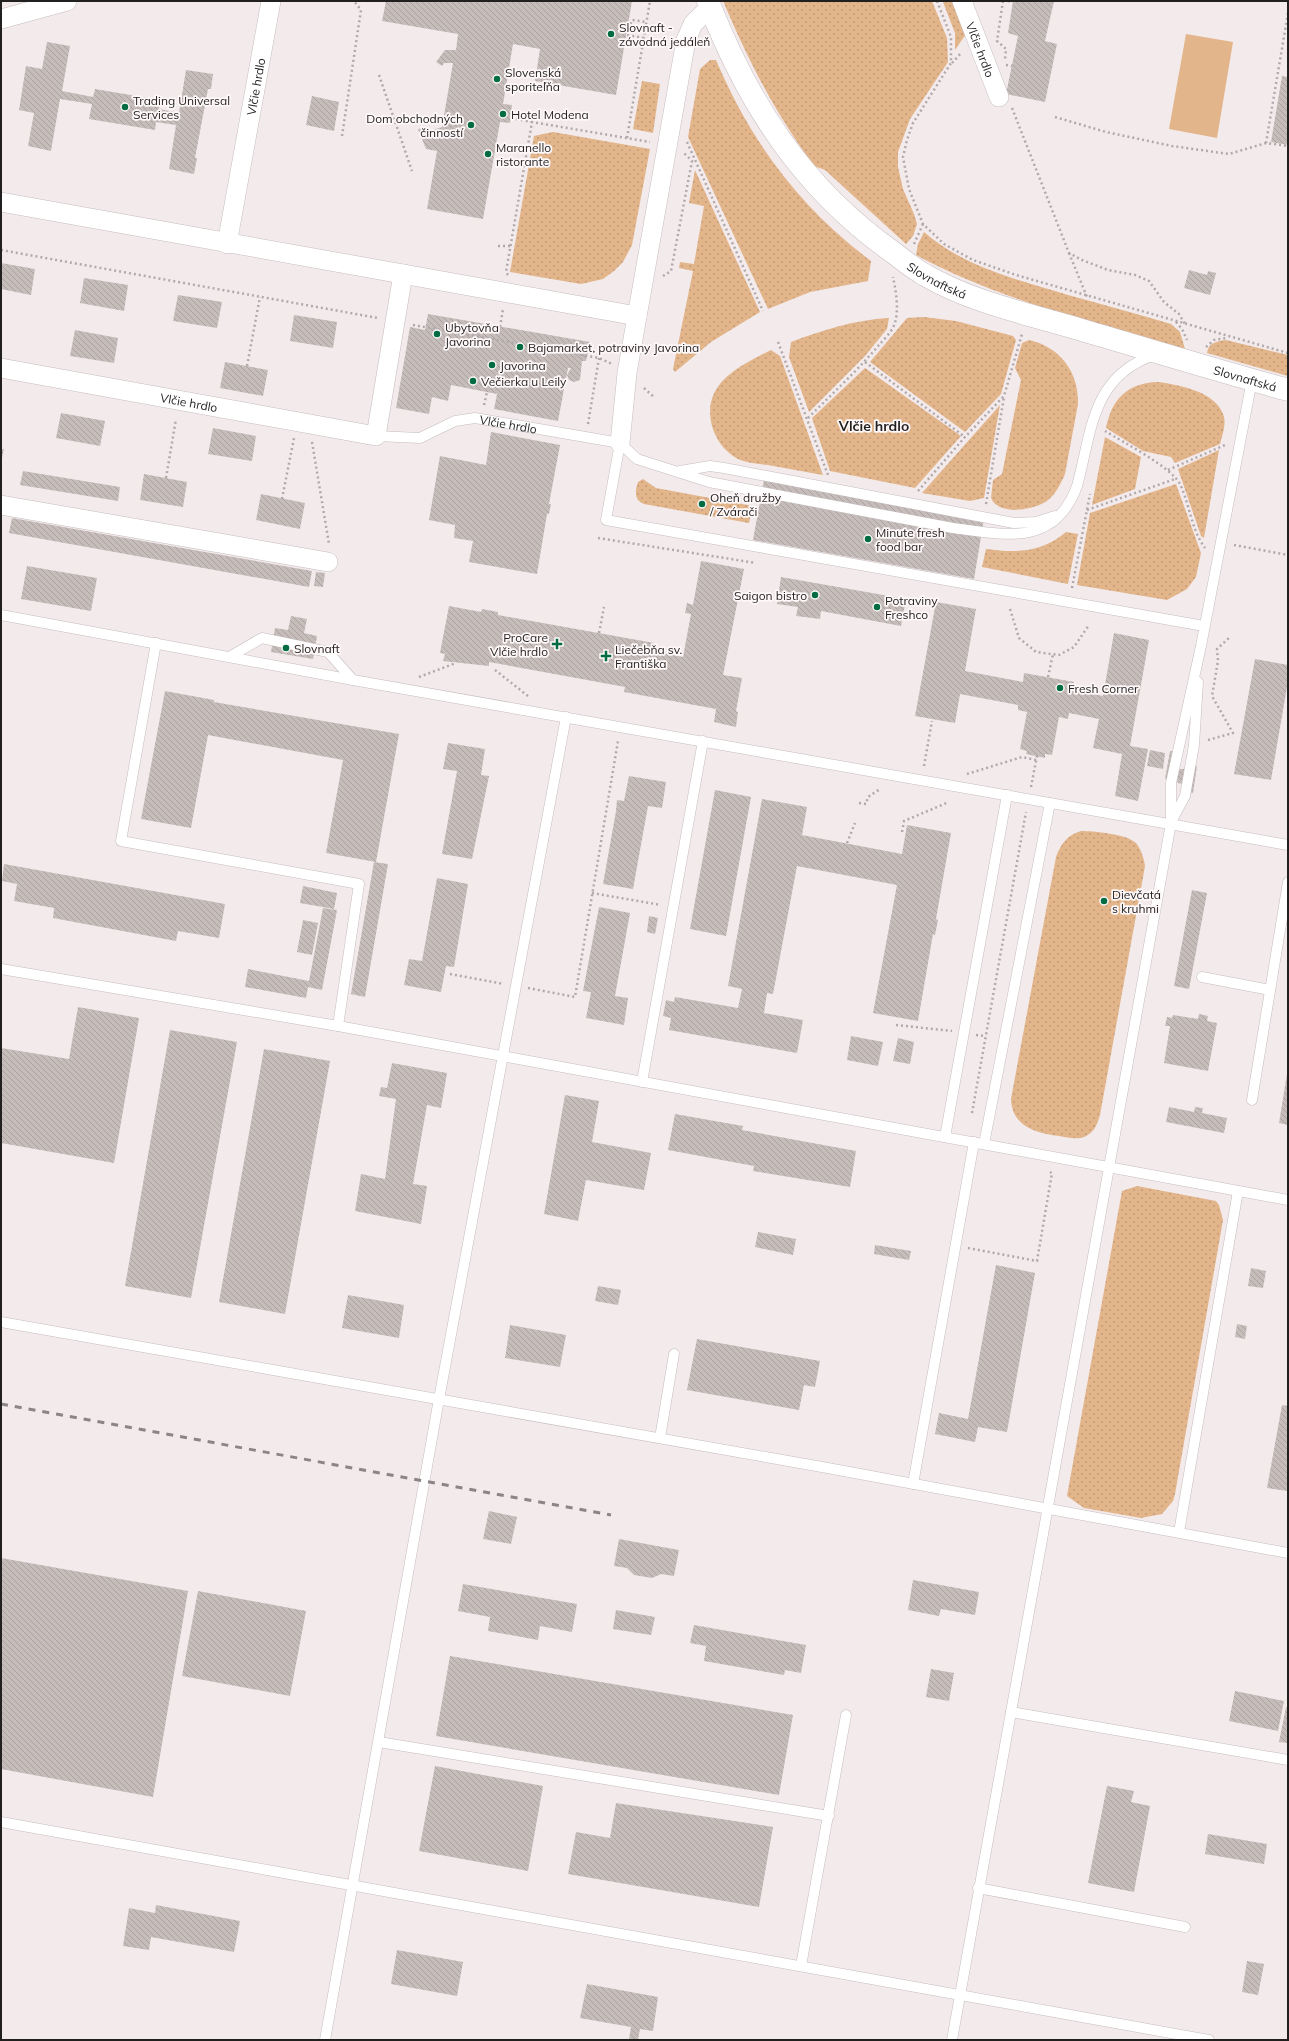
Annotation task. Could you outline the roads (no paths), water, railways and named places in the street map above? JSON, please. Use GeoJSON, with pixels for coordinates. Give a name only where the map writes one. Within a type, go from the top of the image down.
{"type":"FeatureCollection","features":[{"type":"Feature","properties":{"kind":"main road","name":"Slovnaftská"},"geometry":{"type":"LineString","coordinates":[[709,4],[747,85],[763,114],[790,153],[836,207],[877,241],[925,275],[984,301],[1288,390]]}},
{"type":"Feature","properties":{"kind":"street"},"geometry":{"type":"LineString","coordinates":[[1,19],[67,1]]}},
{"type":"Feature","properties":{"kind":"street","name":"Vlčie hrdlo"},"geometry":{"type":"LineString","coordinates":[[227,244],[271,1]]}},
{"type":"Feature","properties":{"kind":"street","name":"Vlčie hrdlo"},"geometry":{"type":"LineString","coordinates":[[962,1],[1005,100]]}},
{"type":"Feature","properties":{"kind":"street"},"geometry":{"type":"LineString","coordinates":[[620,443],[627,373],[686,40],[694,24],[709,4]]}},
{"type":"Feature","properties":{"kind":"street"},"geometry":{"type":"LineString","coordinates":[[1,202],[227,244],[637,316]]}},
{"type":"Feature","properties":{"kind":"street"},"geometry":{"type":"LineString","coordinates":[[376,436],[403,274]]}},
{"type":"Feature","properties":{"kind":"street","name":"Vlčie hrdlo"},"geometry":{"type":"LineString","coordinates":[[1,368],[376,436]]}},
{"type":"Feature","properties":{"kind":"street"},"geometry":{"type":"LineString","coordinates":[[1,504],[328,562]]}},
{"type":"Feature","properties":{"kind":"lane"},"geometry":{"type":"LineString","coordinates":[[620,443],[637,458],[676,472],[735,487],[954,528],[993,533],[1024,534],[1045,528],[1063,513],[1072,499],[1077,486],[1098,403],[1106,389],[1133,365],[1160,353]]}},
{"type":"Feature","properties":{"kind":"lane"},"geometry":{"type":"LineString","coordinates":[[952,2040],[978,1888],[1171,823],[1171,783],[1201,646],[1252,380]]}},
{"type":"Feature","properties":{"kind":"lane","name":"Vlčie hrdlo"},"geometry":{"type":"LineString","coordinates":[[376,436],[420,438],[455,421],[475,418],[620,443]]}},
{"type":"Feature","properties":{"kind":"lane"},"geometry":{"type":"LineString","coordinates":[[620,443],[606,520],[1204,626]]}},
{"type":"Feature","properties":{"kind":"lane"},"geometry":{"type":"LineString","coordinates":[[676,472],[710,466],[724,468],[1014,523],[1036,522],[1063,513]]}},
{"type":"Feature","properties":{"kind":"lane"},"geometry":{"type":"LineString","coordinates":[[1,615],[156,644],[231,656],[353,680],[1288,844]]}},
{"type":"Feature","properties":{"kind":"lane"},"geometry":{"type":"LineString","coordinates":[[231,656],[262,638],[328,652],[353,680]]}},
{"type":"Feature","properties":{"kind":"lane"},"geometry":{"type":"LineString","coordinates":[[156,644],[121,841],[359,884],[338,1026]]}},
{"type":"Feature","properties":{"kind":"lane"},"geometry":{"type":"LineString","coordinates":[[1171,823],[1185,796],[1194,744],[1201,646]]}},
{"type":"Feature","properties":{"kind":"lane"},"geometry":{"type":"LineString","coordinates":[[325,2040],[502,1056],[517,986],[566,717]]}},
{"type":"Feature","properties":{"kind":"lane"},"geometry":{"type":"LineString","coordinates":[[642,1082],[703,741]]}},
{"type":"Feature","properties":{"kind":"lane"},"geometry":{"type":"LineString","coordinates":[[945,1137],[1007,795]]}},
{"type":"Feature","properties":{"kind":"lane"},"geometry":{"type":"LineString","coordinates":[[984,1144],[1050,803]]}},
{"type":"Feature","properties":{"kind":"lane"},"geometry":{"type":"LineString","coordinates":[[1252,1100],[1288,882]]}},
{"type":"Feature","properties":{"kind":"lane"},"geometry":{"type":"LineString","coordinates":[[1,969],[338,1026],[1288,1200]]}},
{"type":"Feature","properties":{"kind":"lane"},"geometry":{"type":"LineString","coordinates":[[1202,977],[1270,990]]}},
{"type":"Feature","properties":{"kind":"lane"},"geometry":{"type":"LineString","coordinates":[[913,1484],[974,1142]]}},
{"type":"Feature","properties":{"kind":"lane"},"geometry":{"type":"LineString","coordinates":[[1179,1532],[1238,1190]]}},
{"type":"Feature","properties":{"kind":"lane"},"geometry":{"type":"LineString","coordinates":[[1,1322],[660,1438],[1288,1553]]}},
{"type":"Feature","properties":{"kind":"lane"},"geometry":{"type":"LineString","coordinates":[[660,1438],[674,1354]]}},
{"type":"Feature","properties":{"kind":"lane"},"geometry":{"type":"LineString","coordinates":[[1011,1712],[1288,1760]]}},
{"type":"Feature","properties":{"kind":"lane"},"geometry":{"type":"LineString","coordinates":[[801,1966],[846,1715]]}},
{"type":"Feature","properties":{"kind":"lane"},"geometry":{"type":"LineString","coordinates":[[379,1742],[829,1816]]}},
{"type":"Feature","properties":{"kind":"lane"},"geometry":{"type":"LineString","coordinates":[[1,1822],[1209,2040]]}},
{"type":"Feature","properties":{"kind":"lane"},"geometry":{"type":"LineString","coordinates":[[978,1888],[1185,1927]]}},
{"type":"Feature","properties":{"kind":"railway"},"geometry":{"type":"LineString","coordinates":[[1,1404],[611,1515]]}},
{"type":"Feature","properties":{"kind":"place","name":"Slovnaft - závodná jedáleň"},"geometry":{"type":"Point","coordinates":[611,34]}},
{"type":"Feature","properties":{"kind":"place","name":"Slovenská sporiteľňa"},"geometry":{"type":"Point","coordinates":[497,79]}},
{"type":"Feature","properties":{"kind":"place","name":"Trading Universal Services"},"geometry":{"type":"Point","coordinates":[125,107]}},
{"type":"Feature","properties":{"kind":"place","name":"Hotel Modena"},"geometry":{"type":"Point","coordinates":[503,114]}},
{"type":"Feature","properties":{"kind":"place","name":"Dom obchodných činností"},"geometry":{"type":"Point","coordinates":[471,125]}},
{"type":"Feature","properties":{"kind":"place","name":"Maranello ristorante"},"geometry":{"type":"Point","coordinates":[488,154]}},
{"type":"Feature","properties":{"kind":"place","name":"Ubytovňa Javorina"},"geometry":{"type":"Point","coordinates":[437,334]}},
{"type":"Feature","properties":{"kind":"place","name":"Bajamarket, potraviny Javorina"},"geometry":{"type":"Point","coordinates":[520,347]}},
{"type":"Feature","properties":{"kind":"place","name":"Javorina"},"geometry":{"type":"Point","coordinates":[492,365]}},
{"type":"Feature","properties":{"kind":"place","name":"Večierka u Leily"},"geometry":{"type":"Point","coordinates":[473,381]}},
{"type":"Feature","properties":{"kind":"place","name":"Oheň družby / Zvárači"},"geometry":{"type":"Point","coordinates":[702,504]}},
{"type":"Feature","properties":{"kind":"place","name":"Minute fresh food bar"},"geometry":{"type":"Point","coordinates":[868,539]}},
{"type":"Feature","properties":{"kind":"place","name":"Saigon bistro"},"geometry":{"type":"Point","coordinates":[815,595]}},
{"type":"Feature","properties":{"kind":"place","name":"Potraviny Freshco"},"geometry":{"type":"Point","coordinates":[877,607]}},
{"type":"Feature","properties":{"kind":"place","name":"ProCare Vlčie hrdlo"},"geometry":{"type":"Point","coordinates":[557,644]}},
{"type":"Feature","properties":{"kind":"place","name":"Slovnaft"},"geometry":{"type":"Point","coordinates":[286,648]}},
{"type":"Feature","properties":{"kind":"place","name":"Liečebňa sv. Františka"},"geometry":{"type":"Point","coordinates":[606,656]}},
{"type":"Feature","properties":{"kind":"place","name":"Fresh Corner"},"geometry":{"type":"Point","coordinates":[1060,688]}},
{"type":"Feature","properties":{"kind":"place","name":"Dievčatá s kruhmi"},"geometry":{"type":"Point","coordinates":[1104,901]}},
{"type":"Feature","properties":{"kind":"district","name":"Vlčie hrdlo"},"geometry":{"type":"Point","coordinates":[874,426]}}]}
